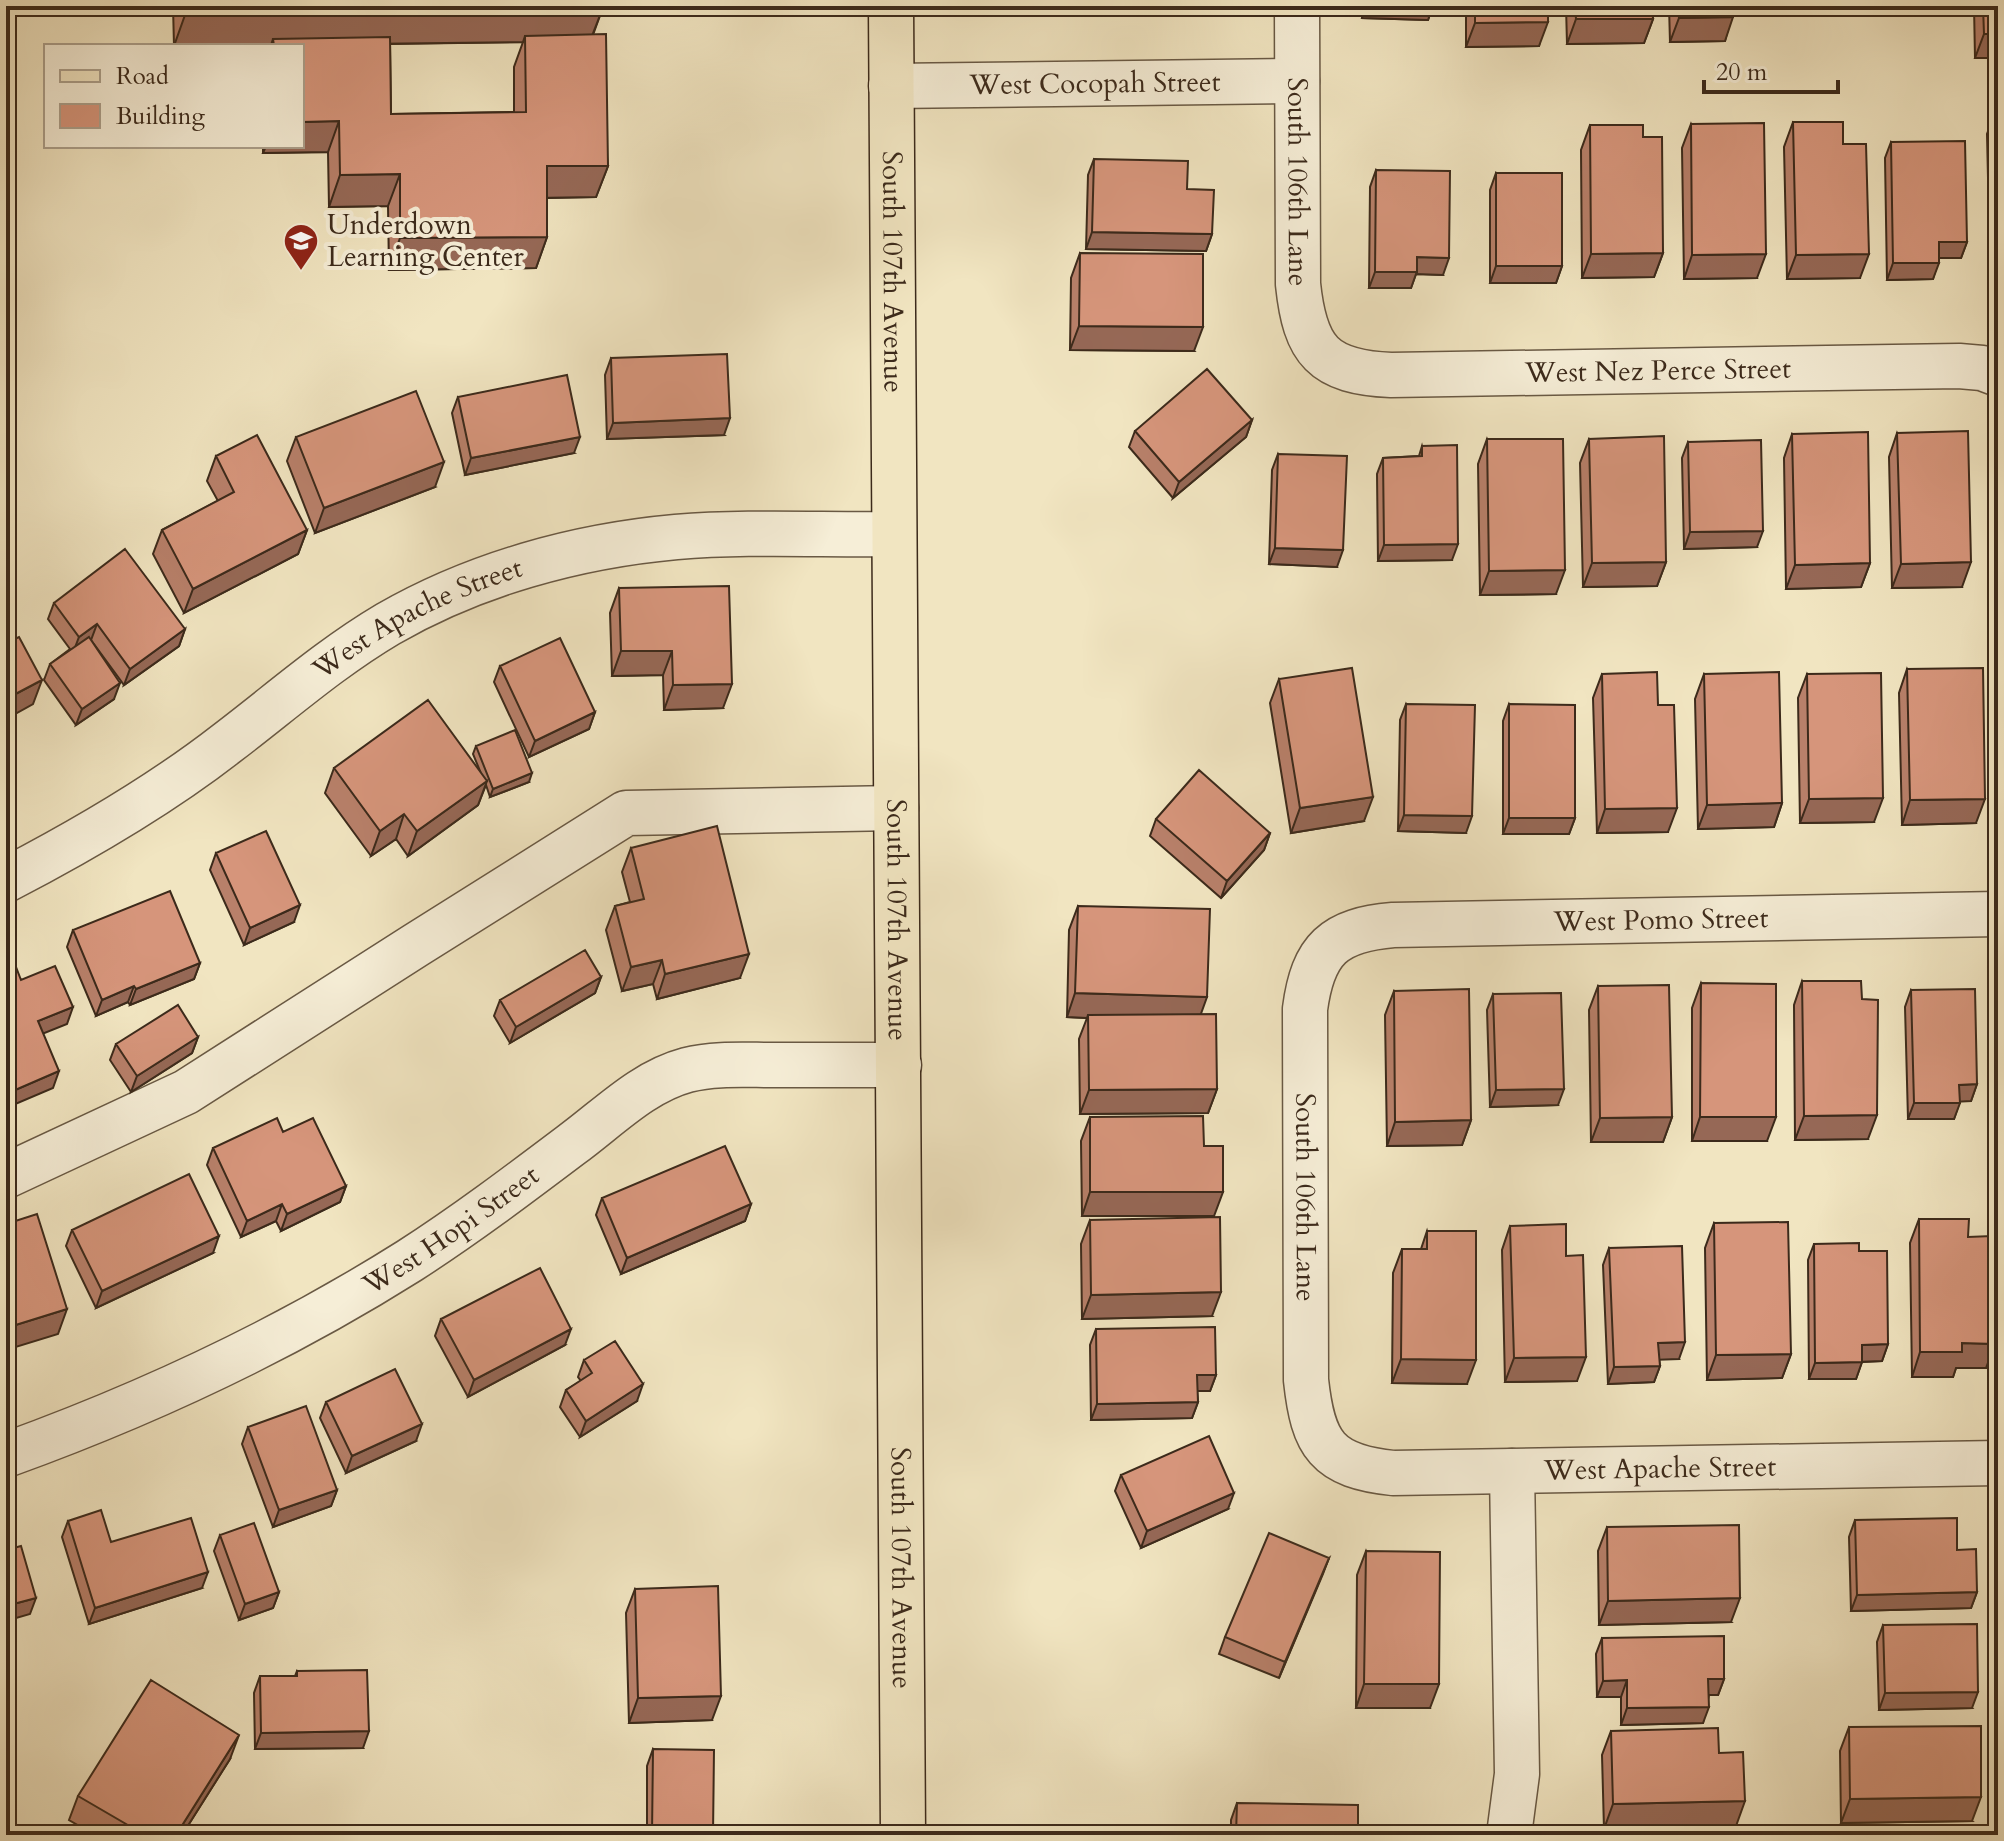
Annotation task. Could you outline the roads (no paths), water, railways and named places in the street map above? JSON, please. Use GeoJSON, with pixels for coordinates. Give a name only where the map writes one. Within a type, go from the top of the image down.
{"type":"FeatureCollection","features":[{"type":"Feature","properties":{"kind":"main road","name":"South 107th Avenue"},"geometry":{"type":"LineString","coordinates":[[891,6],[903,1835]]}},
{"type":"Feature","properties":{"kind":"street","name":"South 106th Lane"},"geometry":{"type":"LineString","coordinates":[[1297,6],[1298,284],[1308,335],[1321,355]]}},
{"type":"Feature","properties":{"kind":"street","name":"West Cocopah Street"},"geometry":{"type":"LineString","coordinates":[[891,86],[1297,81]]}},
{"type":"Feature","properties":{"kind":"street","name":"West Nez Perce Street"},"geometry":{"type":"LineString","coordinates":[[1321,355],[1342,368],[1365,374],[1391,375],[1959,366],[1982,368],[1998,374]]}},
{"type":"Feature","properties":{"kind":"street","name":"West Apache Street"},"geometry":{"type":"LineString","coordinates":[[6,880],[89,834],[187,773],[348,649],[431,602],[479,582],[567,554],[630,542],[723,535],[894,534]]}},
{"type":"Feature","properties":{"kind":"street"},"geometry":{"type":"LineString","coordinates":[[6,1176],[186,1092],[626,813],[896,808]]}},
{"type":"Feature","properties":{"kind":"street","name":"West Pomo Street"},"geometry":{"type":"LineString","coordinates":[[1330,946],[1347,933],[1393,925],[1998,914]]}},
{"type":"Feature","properties":{"kind":"street","name":"South 106th Lane"},"geometry":{"type":"LineString","coordinates":[[1329,1451],[1315,1429],[1306,1380],[1305,1009],[1308,985],[1316,963],[1330,946]]}},
{"type":"Feature","properties":{"kind":"street","name":"West Hopi Street"},"geometry":{"type":"LineString","coordinates":[[6,1455],[120,1411],[235,1359],[293,1328],[455,1230],[630,1099],[659,1081],[688,1070],[718,1065],[899,1065]]}},
{"type":"Feature","properties":{"kind":"street","name":"West Apache Street"},"geometry":{"type":"LineString","coordinates":[[1329,1451],[1349,1465],[1393,1473],[1998,1463]]}},
{"type":"Feature","properties":{"kind":"street"},"geometry":{"type":"LineString","coordinates":[[1509,1835],[1517,1774],[1512,1471]]}},
{"type":"Feature","properties":{"kind":"place","name":"Underdown Learning Center"},"geometry":{"type":"Point","coordinates":[301,272]}}]}
